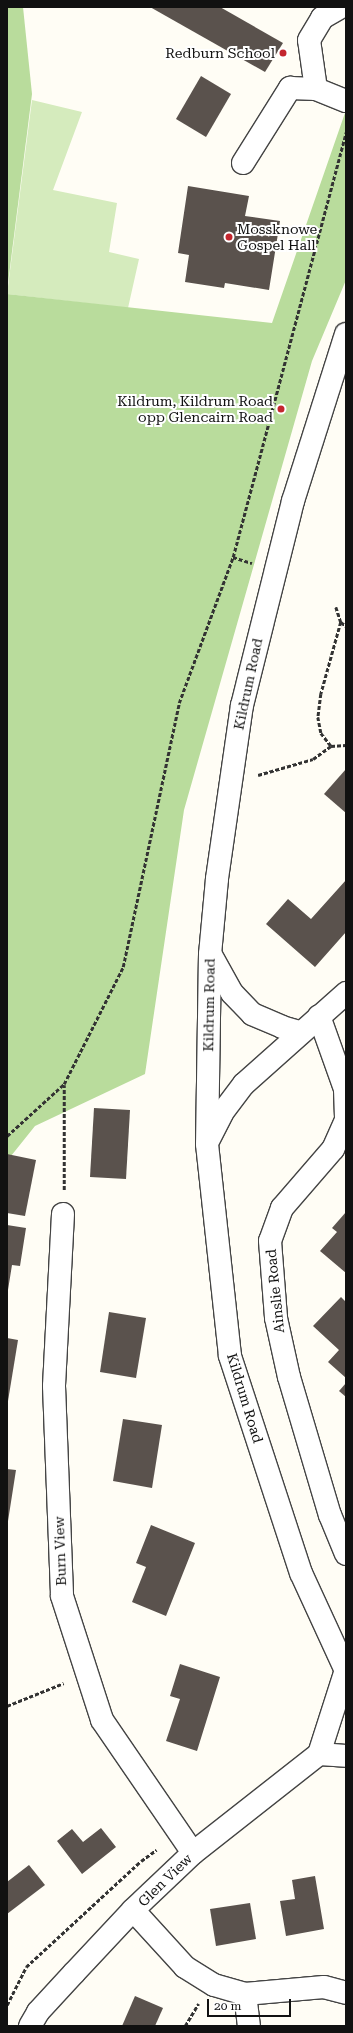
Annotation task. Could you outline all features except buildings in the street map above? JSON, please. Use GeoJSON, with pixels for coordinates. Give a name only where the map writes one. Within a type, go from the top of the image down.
{"type":"FeatureCollection","features":[{"type":"Feature","properties":{"kind":"street"},"geometry":{"type":"LineString","coordinates":[[316,89],[308,40],[322,18],[341,7]]}},
{"type":"Feature","properties":{"kind":"street"},"geometry":{"type":"LineString","coordinates":[[243,163],[290,88],[316,89],[346,101]]}},
{"type":"Feature","properties":{"kind":"street","name":"Kildrum Road"},"geometry":{"type":"LineString","coordinates":[[346,334],[293,501],[264,611],[242,705],[230,784],[210,954],[207,1144],[230,1356],[301,1573],[346,1670]]}},
{"type":"Feature","properties":{"kind":"street"},"geometry":{"type":"LineString","coordinates":[[210,954],[232,993],[252,1014],[282,1027],[300,1032]]}},
{"type":"Feature","properties":{"kind":"street"},"geometry":{"type":"LineString","coordinates":[[207,1144],[222,1113],[244,1084],[300,1032],[346,993]]}},
{"type":"Feature","properties":{"kind":"street","name":"Ainslie Road"},"geometry":{"type":"LineString","coordinates":[[319,1016],[346,1089],[346,1120],[333,1149],[282,1208],[270,1241],[276,1318],[289,1376],[338,1514],[346,1554]]}},
{"type":"Feature","properties":{"kind":"street","name":"Burn View"},"geometry":{"type":"LineString","coordinates":[[63,1214],[54,1386],[62,1596],[102,1720],[193,1853]]}},
{"type":"Feature","properties":{"kind":"street"},"geometry":{"type":"LineString","coordinates":[[346,1670],[319,1754],[346,1756]]}},
{"type":"Feature","properties":{"kind":"street","name":"Glen View"},"geometry":{"type":"LineString","coordinates":[[30,2026],[38,2012],[133,1910],[193,1853],[319,1754]]}},
{"type":"Feature","properties":{"kind":"street"},"geometry":{"type":"LineString","coordinates":[[133,1910],[185,1967],[214,1985],[245,1994],[324,1987],[346,1993]]}},
{"type":"Feature","properties":{"kind":"street"},"geometry":{"type":"LineString","coordinates":[[245,1994],[249,2026]]}},
{"type":"Feature","properties":{"kind":"path"},"geometry":{"type":"LineString","coordinates":[[7,1136],[64,1084],[123,967],[179,703],[233,557],[346,132]]}},
{"type":"Feature","properties":{"kind":"path"},"geometry":{"type":"LineString","coordinates":[[233,557],[257,564]]}},
{"type":"Feature","properties":{"kind":"path"},"geometry":{"type":"LineString","coordinates":[[336,607],[341,622],[346,626]]}},
{"type":"Feature","properties":{"kind":"path"},"geometry":{"type":"LineString","coordinates":[[331,746],[321,733],[318,717],[321,694],[341,622]]}},
{"type":"Feature","properties":{"kind":"path"},"geometry":{"type":"LineString","coordinates":[[230,784],[313,759],[331,746],[346,745]]}},
{"type":"Feature","properties":{"kind":"path"},"geometry":{"type":"LineString","coordinates":[[63,1214],[64,1084]]}},
{"type":"Feature","properties":{"kind":"path"},"geometry":{"type":"LineString","coordinates":[[7,1706],[87,1674]]}},
{"type":"Feature","properties":{"kind":"path"},"geometry":{"type":"LineString","coordinates":[[7,2005],[26,1967],[141,1861],[179,1834]]}},
{"type":"Feature","properties":{"kind":"green space"},"geometry":{"type":"Polygon","coordinates":[[[7,7],[23,7],[32,94],[7,291],[7,7]]]}},
{"type":"Feature","properties":{"kind":"green space"},"geometry":{"type":"Polygon","coordinates":[[[32,100],[82,112],[53,190],[117,203],[109,252],[139,259],[128,308],[7,294],[32,100]]]}},
{"type":"Feature","properties":{"kind":"green space"},"geometry":{"type":"Polygon","coordinates":[[[346,110],[346,280],[312,361],[184,810],[145,1074],[35,1126],[7,1161],[7,294],[272,323],[346,110]]]}},
{"type":"Feature","properties":{"kind":"place","name":"Redburn School"},"geometry":{"type":"Point","coordinates":[283,53]}},
{"type":"Feature","properties":{"kind":"place","name":"Mossknowe Gospel Hall"},"geometry":{"type":"Point","coordinates":[229,237]}},
{"type":"Feature","properties":{"kind":"place","name":"Kildrum, Kildrum Road opp Glencairn Road"},"geometry":{"type":"Point","coordinates":[281,409]}}]}
